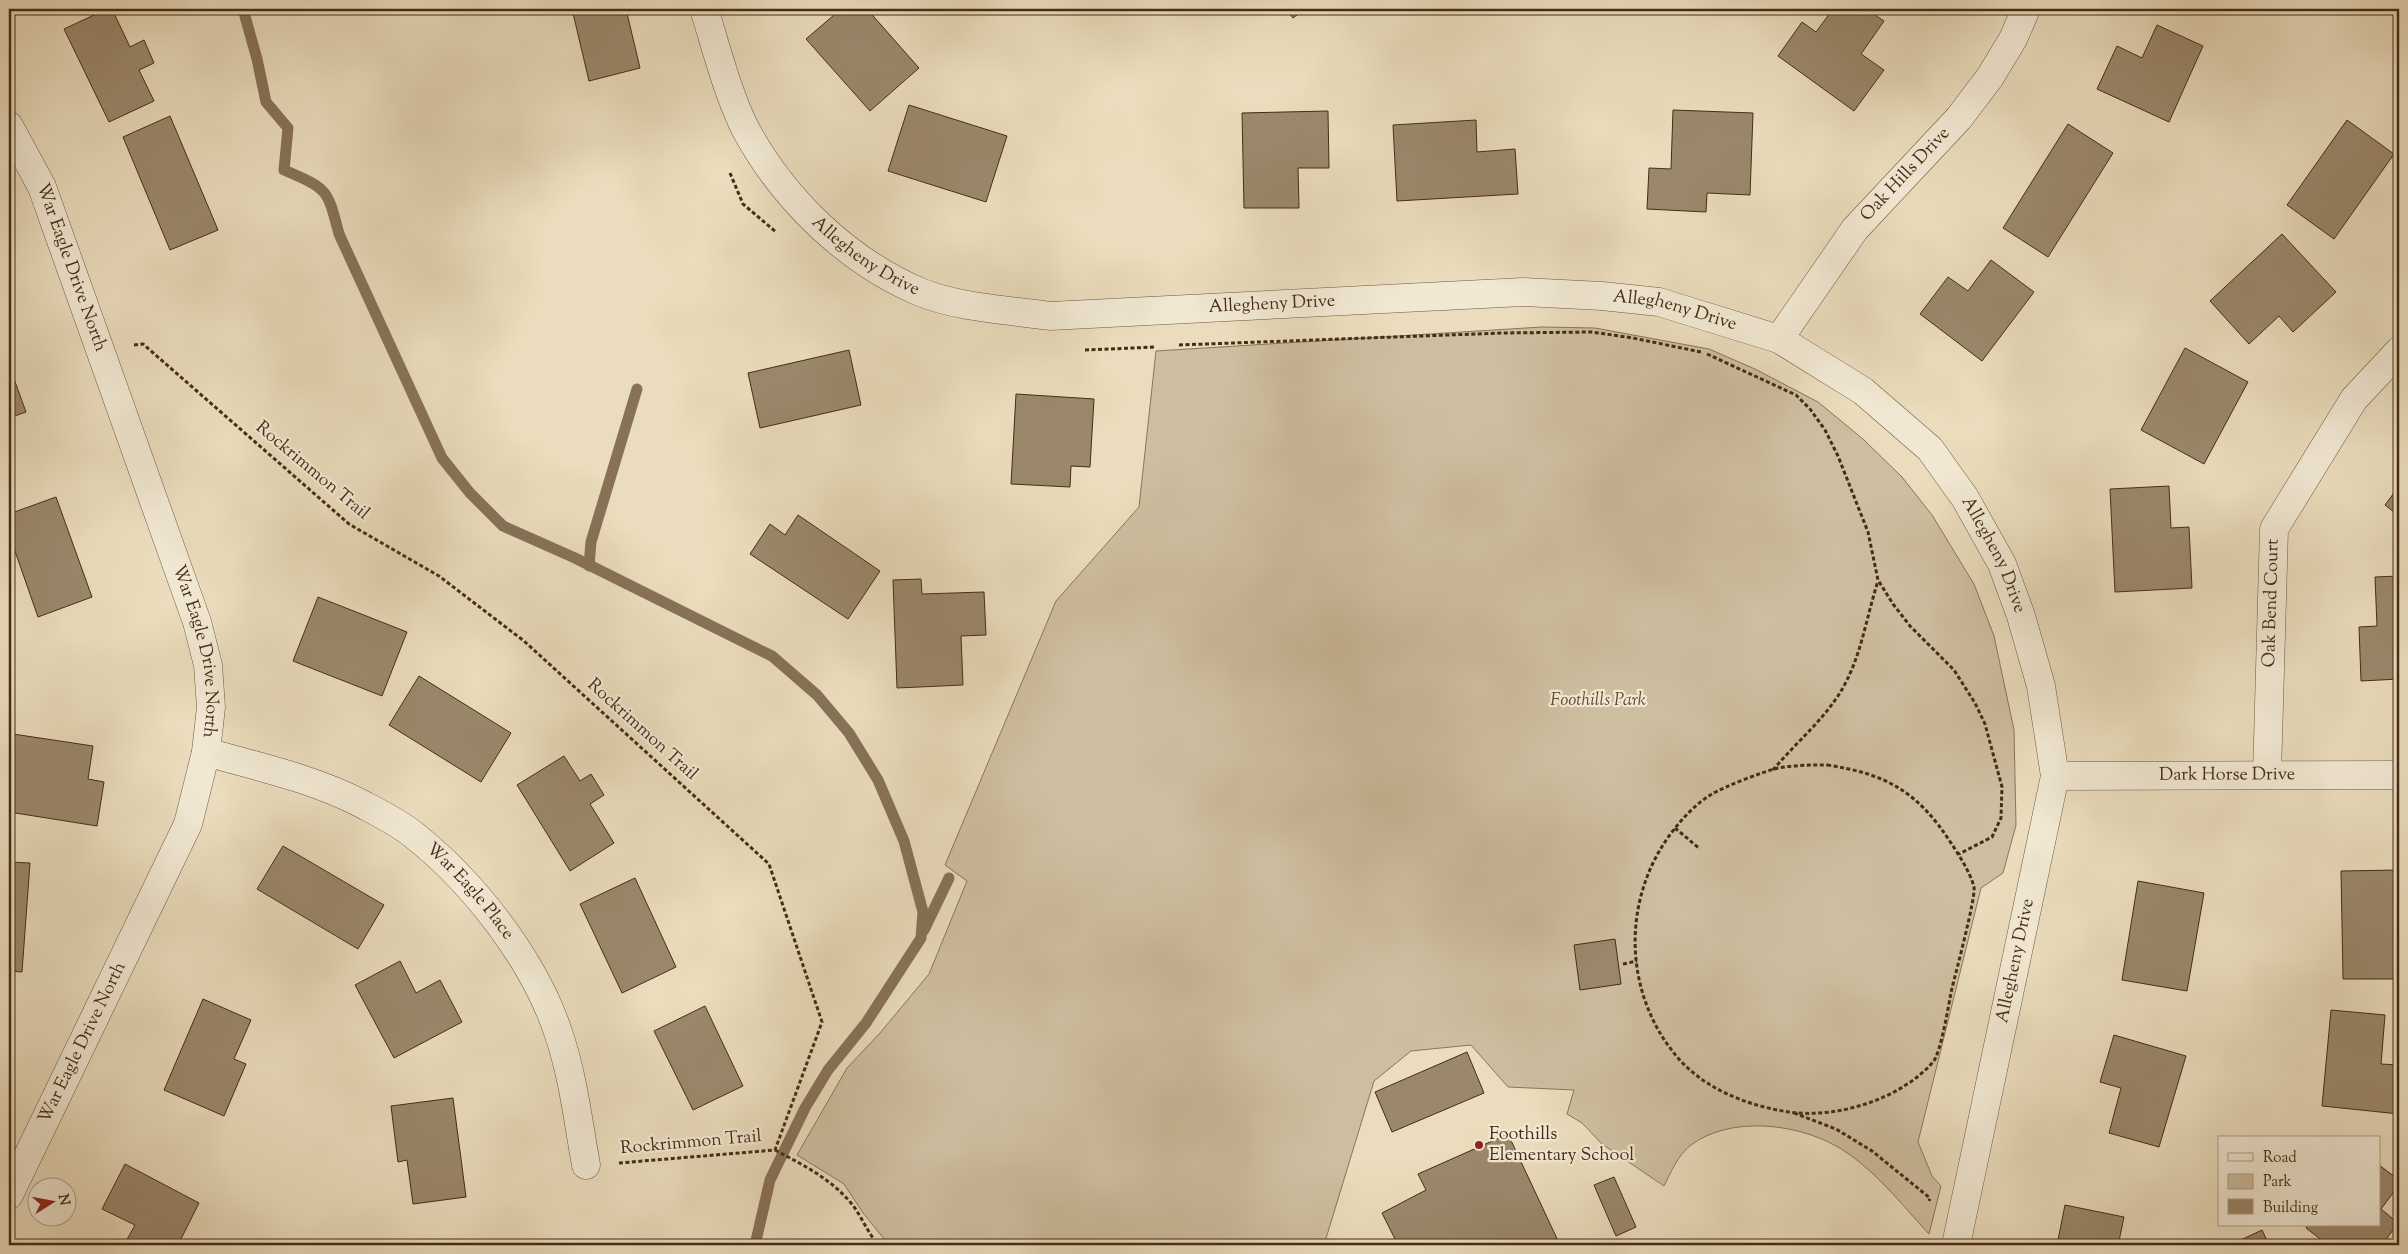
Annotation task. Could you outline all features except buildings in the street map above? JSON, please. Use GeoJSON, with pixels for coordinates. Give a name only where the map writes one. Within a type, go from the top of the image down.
{"type":"FeatureCollection","features":[{"type":"Feature","properties":{"kind":"street","name":"Allegheny Drive"},"geometry":{"type":"LineString","coordinates":[[704,9],[724,72],[746,129],[779,182],[828,234],[875,268],[921,292],[975,306],[1050,316],[1523,292],[1602,296],[1659,302],[1779,339],[1864,391],[1930,449],[1965,498],[2002,564],[2021,616],[2040,686],[2055,776],[1956,1245]]}},
{"type":"Feature","properties":{"kind":"street","name":"Oak Hills Drive"},"geometry":{"type":"LineString","coordinates":[[1779,339],[1855,229],[1959,118],[1990,77],[2013,39],[2026,9]]}},
{"type":"Feature","properties":{"kind":"street","name":"War Eagle Drive North"},"geometry":{"type":"LineString","coordinates":[[9,126],[42,187],[197,622],[208,665],[211,707],[206,752],[188,824],[9,1195]]}},
{"type":"Feature","properties":{"kind":"street","name":"Oak Bend Court"},"geometry":{"type":"LineString","coordinates":[[2267,775],[2274,528],[2354,399],[2399,352]]}},
{"type":"Feature","properties":{"kind":"street","name":"War Eagle Place"},"geometry":{"type":"LineString","coordinates":[[206,752],[305,779],[363,804],[414,834],[457,873],[494,916],[536,982],[558,1031],[572,1086],[586,1165]]}},
{"type":"Feature","properties":{"kind":"street","name":"Dark Horse Drive"},"geometry":{"type":"LineString","coordinates":[[2055,776],[2399,775]]}},
{"type":"Feature","properties":{"kind":"path"},"geometry":{"type":"LineString","coordinates":[[729,171],[743,204],[778,233]]}},
{"type":"Feature","properties":{"kind":"path"},"geometry":{"type":"LineString","coordinates":[[1174,346],[1502,332],[1592,332],[1633,338],[1704,353],[1796,396],[1810,409],[1825,430],[1838,456],[1868,532],[1878,580],[1910,626],[1954,670],[1978,710],[1994,752],[2002,787],[2001,818],[1992,837],[1959,854]]}},
{"type":"Feature","properties":{"kind":"path","name":"Rockrimmon Trail"},"geometry":{"type":"LineString","coordinates":[[99,350],[143,344],[349,524],[439,576],[524,641],[769,864],[822,1022],[775,1150],[586,1165]]}},
{"type":"Feature","properties":{"kind":"path"},"geometry":{"type":"LineString","coordinates":[[1082,350],[1164,346]]}},
{"type":"Feature","properties":{"kind":"path"},"geometry":{"type":"LineString","coordinates":[[1772,770],[1823,716],[1845,684],[1858,655],[1878,580]]}},
{"type":"Feature","properties":{"kind":"path"},"geometry":{"type":"LineString","coordinates":[[1827,765],[1858,770],[1890,783],[1919,801],[1938,823],[1959,854],[1975,888],[1936,1060],[1911,1082],[1868,1105],[1830,1112],[1792,1112],[1751,1105],[1713,1087],[1679,1059],[1650,1016],[1638,976],[1635,919],[1643,882],[1659,851],[1681,820],[1712,794],[1772,770],[1827,765]]}},
{"type":"Feature","properties":{"kind":"path"},"geometry":{"type":"LineString","coordinates":[[1676,828],[1700,849]]}},
{"type":"Feature","properties":{"kind":"path"},"geometry":{"type":"LineString","coordinates":[[1623,964],[1637,962]]}},
{"type":"Feature","properties":{"kind":"path"},"geometry":{"type":"LineString","coordinates":[[1792,1112],[1836,1129],[1865,1147],[1930,1198]]}},
{"type":"Feature","properties":{"kind":"path"},"geometry":{"type":"LineString","coordinates":[[775,1150],[827,1178],[852,1204],[870,1236],[879,1245]]}},
{"type":"Feature","properties":{"kind":"path"},"geometry":{"type":"LineString","coordinates":[[1668,1242],[1680,1245]]}},
{"type":"Feature","properties":{"kind":"green space","name":"Foothills Park"},"geometry":{"type":"Polygon","coordinates":[[[1542,327],[1595,328],[1709,349],[1755,369],[1818,402],[1863,439],[1902,477],[1932,515],[1974,584],[1994,636],[2014,730],[2016,825],[2003,873],[1981,888],[1918,1142],[1932,1176],[1941,1186],[1929,1234],[1874,1175],[1849,1154],[1820,1138],[1782,1128],[1763,1126],[1743,1127],[1724,1130],[1707,1136],[1691,1145],[1682,1154],[1664,1186],[1602,1144],[1582,1123],[1567,1114],[1574,1090],[1508,1087],[1471,1045],[1411,1051],[1374,1081],[1324,1245],[889,1245],[863,1213],[844,1184],[797,1155],[847,1068],[880,1033],[929,974],[967,881],[945,865],[1056,601],[1139,507],[1156,351],[1542,327]]]}},
{"type":"Feature","properties":{"kind":"waterway"},"geometry":{"type":"LineString","coordinates":[[243,9],[257,59],[266,102],[288,128],[284,170],[318,186],[328,199],[339,234],[442,458],[470,493],[503,526],[575,558],[772,656],[817,695],[849,733],[878,780],[904,841],[923,912],[921,938],[866,1023],[828,1070],[805,1108],[770,1180],[755,1245]]}},
{"type":"Feature","properties":{"kind":"waterway"},"geometry":{"type":"LineString","coordinates":[[589,566],[591,542],[637,389]]}},
{"type":"Feature","properties":{"kind":"waterway"},"geometry":{"type":"LineString","coordinates":[[924,930],[949,878]]}},
{"type":"Feature","properties":{"kind":"place","name":"Foothills Elementary School"},"geometry":{"type":"Point","coordinates":[1479,1145]}}]}
